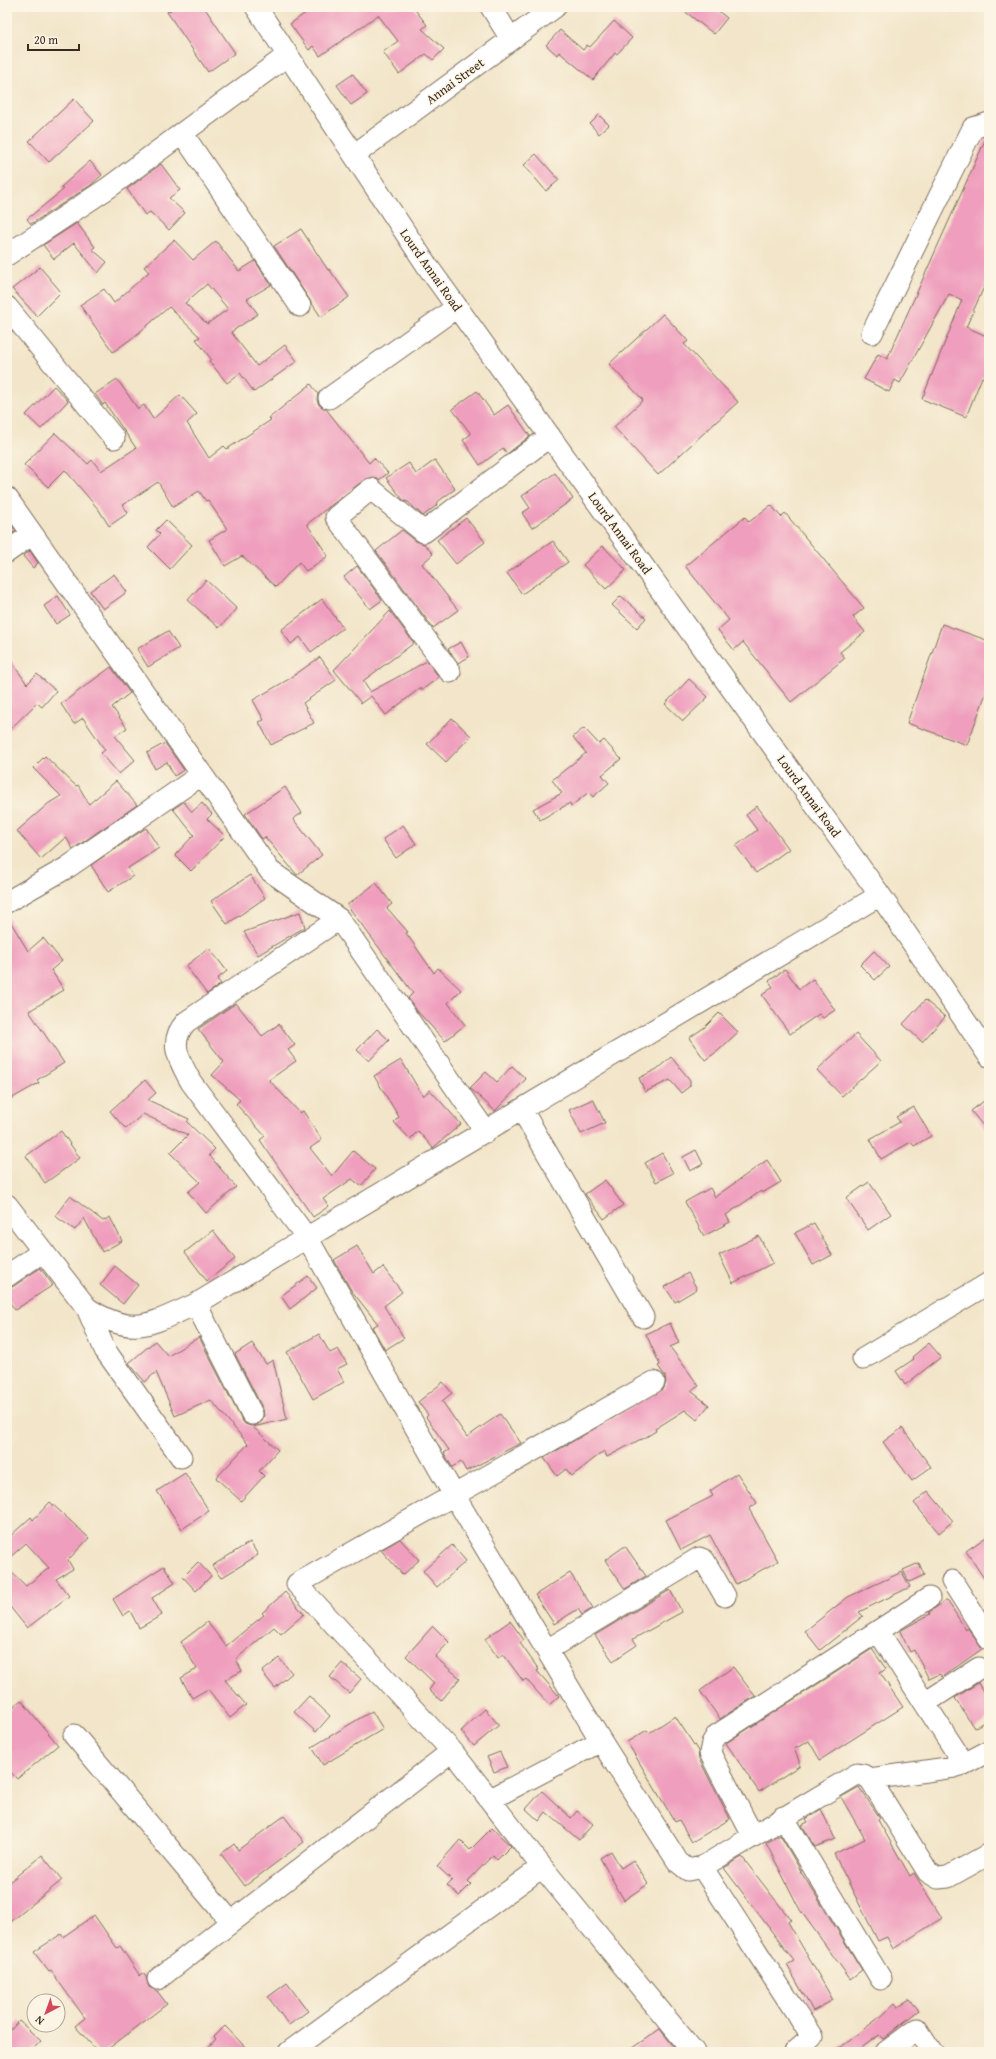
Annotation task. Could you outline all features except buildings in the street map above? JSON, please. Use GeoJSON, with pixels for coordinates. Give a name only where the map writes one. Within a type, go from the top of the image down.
{"type":"FeatureCollection","features":[{"type":"Feature","properties":{"kind":"street","name":"Lourd Annai Road"},"geometry":{"type":"LineString","coordinates":[[256,7],[428,267],[880,895],[989,1056]]}},
{"type":"Feature","properties":{"kind":"street"},"geometry":{"type":"LineString","coordinates":[[491,7],[512,39]]}},
{"type":"Feature","properties":{"kind":"street","name":"Annai Street"},"geometry":{"type":"LineString","coordinates":[[354,155],[556,7]]}},
{"type":"Feature","properties":{"kind":"street"},"geometry":{"type":"LineString","coordinates":[[7,255],[108,188],[288,55]]}},
{"type":"Feature","properties":{"kind":"street"},"geometry":{"type":"LineString","coordinates":[[872,333],[973,128],[989,123]]}},
{"type":"Feature","properties":{"kind":"street"},"geometry":{"type":"LineString","coordinates":[[182,133],[300,306]]}},
{"type":"Feature","properties":{"kind":"street"},"geometry":{"type":"LineString","coordinates":[[7,307],[114,438]]}},
{"type":"Feature","properties":{"kind":"street"},"geometry":{"type":"LineString","coordinates":[[330,398],[457,307]]}},
{"type":"Feature","properties":{"kind":"street"},"geometry":{"type":"LineString","coordinates":[[450,672],[336,517],[371,489],[424,532],[550,436]]}},
{"type":"Feature","properties":{"kind":"street"},"geometry":{"type":"LineString","coordinates":[[7,498],[31,535],[270,872],[339,920],[486,1132]]}},
{"type":"Feature","properties":{"kind":"street"},"geometry":{"type":"LineString","coordinates":[[7,552],[31,535]]}},
{"type":"Feature","properties":{"kind":"street"},"geometry":{"type":"LineString","coordinates":[[7,902],[68,867],[201,775]]}},
{"type":"Feature","properties":{"kind":"street"},"geometry":{"type":"LineString","coordinates":[[87,1308],[105,1319],[124,1325],[147,1326],[196,1304],[308,1239],[880,895]]}},
{"type":"Feature","properties":{"kind":"street"},"geometry":{"type":"LineString","coordinates":[[339,920],[186,1022],[180,1029],[176,1038],[176,1049],[191,1082],[308,1239],[454,1495],[601,1740],[678,1862],[688,1870],[702,1867],[852,1776],[863,1774],[870,1779],[928,1872],[938,1878],[948,1877],[989,1854]]}},
{"type":"Feature","properties":{"kind":"street"},"geometry":{"type":"LineString","coordinates":[[522,1110],[643,1317]]}},
{"type":"Feature","properties":{"kind":"street"},"geometry":{"type":"LineString","coordinates":[[7,1204],[42,1252],[87,1308],[105,1350],[181,1457]]}},
{"type":"Feature","properties":{"kind":"street"},"geometry":{"type":"LineString","coordinates":[[7,1276],[42,1252]]}},
{"type":"Feature","properties":{"kind":"street"},"geometry":{"type":"LineString","coordinates":[[863,1359],[989,1282]]}},
{"type":"Feature","properties":{"kind":"street"},"geometry":{"type":"LineString","coordinates":[[196,1304],[252,1414]]}},
{"type":"Feature","properties":{"kind":"street"},"geometry":{"type":"LineString","coordinates":[[654,1382],[297,1584],[452,1751],[491,1799],[542,1867],[694,2052]]}},
{"type":"Feature","properties":{"kind":"street"},"geometry":{"type":"LineString","coordinates":[[547,1650],[699,1558],[704,1560],[725,1596]]}},
{"type":"Feature","properties":{"kind":"street"},"geometry":{"type":"LineString","coordinates":[[952,1581],[989,1639]]}},
{"type":"Feature","properties":{"kind":"street"},"geometry":{"type":"LineString","coordinates":[[753,1836],[710,1753],[712,1743],[718,1735],[727,1728],[929,1598]]}},
{"type":"Feature","properties":{"kind":"street"},"geometry":{"type":"LineString","coordinates":[[878,1630],[964,1764]]}},
{"type":"Feature","properties":{"kind":"street"},"geometry":{"type":"LineString","coordinates":[[924,1703],[979,1668]]}},
{"type":"Feature","properties":{"kind":"street"},"geometry":{"type":"LineString","coordinates":[[74,1735],[231,1922]]}},
{"type":"Feature","properties":{"kind":"street"},"geometry":{"type":"LineString","coordinates":[[491,1799],[601,1740]]}},
{"type":"Feature","properties":{"kind":"street"},"geometry":{"type":"LineString","coordinates":[[158,1979],[452,1751]]}},
{"type":"Feature","properties":{"kind":"street"},"geometry":{"type":"LineString","coordinates":[[870,1779],[964,1764],[989,1751]]}},
{"type":"Feature","properties":{"kind":"street"},"geometry":{"type":"LineString","coordinates":[[783,1817],[881,1979]]}},
{"type":"Feature","properties":{"kind":"street"},"geometry":{"type":"LineString","coordinates":[[289,2052],[542,1867]]}},
{"type":"Feature","properties":{"kind":"street"},"geometry":{"type":"LineString","coordinates":[[702,1867],[812,2037],[795,2052]]}},
{"type":"Feature","properties":{"kind":"street"},"geometry":{"type":"LineString","coordinates":[[886,2052],[917,2029],[932,2052]]}}]}
